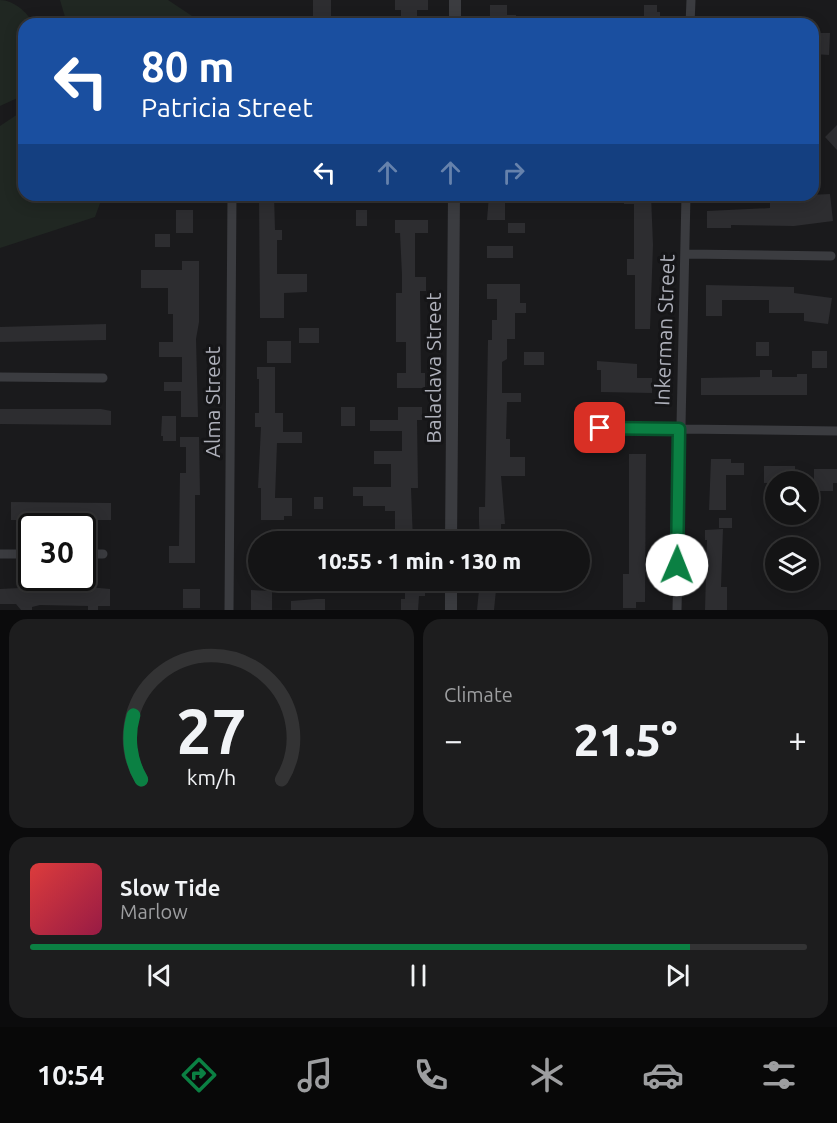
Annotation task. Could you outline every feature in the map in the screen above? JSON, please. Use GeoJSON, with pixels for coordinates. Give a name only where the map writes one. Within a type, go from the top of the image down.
{"type":"FeatureCollection","features":[{"type":"Feature","properties":{"kind":"street"},"geometry":{"type":"LineString","coordinates":[[690,18],[691,0]]}},
{"type":"Feature","properties":{"kind":"street"},"geometry":{"type":"LineString","coordinates":[[455,2],[455,18]]}},
{"type":"Feature","properties":{"kind":"street","name":"Alma Street"},"geometry":{"type":"LineString","coordinates":[[229,610],[232,201]]}},
{"type":"Feature","properties":{"kind":"street","name":"Balaclava Street"},"geometry":{"type":"LineString","coordinates":[[451,531],[454,201]]}},
{"type":"Feature","properties":{"kind":"street","name":"Inkerman Street"},"geometry":{"type":"LineString","coordinates":[[676,610],[686,201]]}},
{"type":"Feature","properties":{"kind":"street"},"geometry":{"type":"LineString","coordinates":[[684,254],[831,256]]}},
{"type":"Feature","properties":{"kind":"street"},"geometry":{"type":"LineString","coordinates":[[0,377],[103,378]]}},
{"type":"Feature","properties":{"kind":"street"},"geometry":{"type":"LineString","coordinates":[[600,428],[837,431]]}},
{"type":"Feature","properties":{"kind":"street"},"geometry":{"type":"LineString","coordinates":[[0,554],[18,554]]}},
{"type":"Feature","properties":{"kind":"street"},"geometry":{"type":"LineString","coordinates":[[96,554],[103,554]]}},
{"type":"Feature","properties":{"kind":"street"},"geometry":{"type":"LineString","coordinates":[[451,591],[451,610]]}},
{"type":"Feature","properties":{"kind":"shaded area"},"geometry":{"type":"Polygon","coordinates":[[[0,0],[10,2],[20,8],[30,18],[18,18],[18,98],[0,106],[0,0]]]}},
{"type":"Feature","properties":{"kind":"shaded area"},"geometry":{"type":"Polygon","coordinates":[[[60,0],[168,0],[195,18],[65,18],[60,0]]]}},
{"type":"Feature","properties":{"kind":"shaded area"},"geometry":{"type":"Polygon","coordinates":[[[18,114],[18,201],[101,201],[95,217],[0,248],[0,126],[18,114]]]}},
{"type":"Feature","properties":{"kind":"building"},"geometry":{"type":"Polygon","coordinates":[[[313,0],[331,0],[331,18],[313,18],[313,0]]]}},
{"type":"Feature","properties":{"kind":"building"},"geometry":{"type":"Polygon","coordinates":[[[395,0],[428,0],[428,10],[417,10],[417,18],[401,18],[401,10],[395,10],[395,0]]]}},
{"type":"Feature","properties":{"kind":"building"},"geometry":{"type":"Polygon","coordinates":[[[490,5],[507,5],[507,15],[516,15],[516,18],[490,18],[490,5]]]}},
{"type":"Feature","properties":{"kind":"building"},"geometry":{"type":"Polygon","coordinates":[[[644,5],[657,5],[660,18],[644,18],[644,5]]]}},
{"type":"Feature","properties":{"kind":"building"},"geometry":{"type":"Polygon","coordinates":[[[819,33],[830,33],[829,55],[819,54],[819,33]]]}},
{"type":"Feature","properties":{"kind":"building"},"geometry":{"type":"Polygon","coordinates":[[[837,125],[837,150],[825,137],[837,125]]]}},
{"type":"Feature","properties":{"kind":"building"},"geometry":{"type":"Polygon","coordinates":[[[830,194],[833,221],[794,226],[731,225],[731,228],[707,228],[707,211],[770,208],[770,201],[819,201],[819,195],[830,194]]]}},
{"type":"Feature","properties":{"kind":"building"},"geometry":{"type":"Polygon","coordinates":[[[259,201],[274,201],[275,230],[282,230],[282,240],[277,240],[277,274],[307,274],[307,292],[284,293],[284,318],[260,318],[259,201]]]}},
{"type":"Feature","properties":{"kind":"building"},"geometry":{"type":"Polygon","coordinates":[[[489,201],[505,201],[505,220],[487,220],[489,201]]]}},
{"type":"Feature","properties":{"kind":"building"},"geometry":{"type":"Polygon","coordinates":[[[624,201],[651,201],[653,245],[650,329],[635,329],[635,275],[627,275],[627,259],[634,259],[634,204],[624,204],[624,201]]]}},
{"type":"Feature","properties":{"kind":"building"},"geometry":{"type":"Polygon","coordinates":[[[176,210],[193,210],[193,233],[176,233],[176,210]]]}},
{"type":"Feature","properties":{"kind":"building"},"geometry":{"type":"Polygon","coordinates":[[[356,210],[367,210],[367,226],[356,226],[356,210]]]}},
{"type":"Feature","properties":{"kind":"building"},"geometry":{"type":"Polygon","coordinates":[[[395,220],[428,220],[428,233],[415,233],[415,277],[426,277],[426,291],[420,291],[421,373],[425,373],[425,388],[397,388],[397,373],[406,373],[406,342],[396,342],[396,293],[402,293],[402,275],[400,233],[395,233],[395,220]]]}},
{"type":"Feature","properties":{"kind":"building"},"geometry":{"type":"Polygon","coordinates":[[[508,223],[525,223],[525,233],[508,233],[508,223]]]}},
{"type":"Feature","properties":{"kind":"building"},"geometry":{"type":"Polygon","coordinates":[[[155,234],[170,234],[170,247],[155,247],[155,234]]]}},
{"type":"Feature","properties":{"kind":"building"},"geometry":{"type":"Polygon","coordinates":[[[487,246],[513,246],[513,258],[487,258],[487,246]]]}},
{"type":"Feature","properties":{"kind":"building"},"geometry":{"type":"Polygon","coordinates":[[[182,261],[199,261],[199,322],[196,339],[198,417],[181,417],[181,391],[164,391],[164,382],[182,382],[182,357],[159,357],[159,342],[173,342],[173,314],[168,314],[168,288],[141,288],[141,270],[182,270],[182,261]]]}},
{"type":"Feature","properties":{"kind":"building"},"geometry":{"type":"Polygon","coordinates":[[[487,284],[520,284],[520,303],[526,303],[526,313],[515,313],[515,339],[507,339],[507,359],[502,362],[502,393],[521,393],[521,402],[507,402],[506,439],[510,439],[510,457],[525,457],[525,476],[501,476],[505,524],[501,524],[501,531],[480,531],[479,507],[485,507],[488,340],[492,340],[492,320],[497,320],[497,299],[487,299],[487,284]]]}},
{"type":"Feature","properties":{"kind":"building"},"geometry":{"type":"Polygon","coordinates":[[[706,285],[794,287],[794,293],[832,298],[828,324],[804,321],[804,313],[769,313],[769,300],[722,300],[722,316],[706,316],[706,285]]]}},
{"type":"Feature","properties":{"kind":"building"},"geometry":{"type":"Polygon","coordinates":[[[106,324],[106,340],[0,342],[0,327],[106,324]]]}},
{"type":"Feature","properties":{"kind":"building"},"geometry":{"type":"Polygon","coordinates":[[[299,328],[319,328],[319,343],[299,343],[299,328]]]}},
{"type":"Feature","properties":{"kind":"building"},"geometry":{"type":"Polygon","coordinates":[[[267,341],[291,341],[291,363],[267,363],[267,341]]]}},
{"type":"Feature","properties":{"kind":"building"},"geometry":{"type":"Polygon","coordinates":[[[756,342],[769,342],[769,356],[756,356],[756,342]]]}},
{"type":"Feature","properties":{"kind":"building"},"geometry":{"type":"Polygon","coordinates":[[[812,351],[827,351],[827,368],[812,368],[812,351]]]}},
{"type":"Feature","properties":{"kind":"building"},"geometry":{"type":"Polygon","coordinates":[[[524,352],[544,352],[544,365],[524,365],[524,352]]]}},
{"type":"Feature","properties":{"kind":"building"},"geometry":{"type":"Polygon","coordinates":[[[597,361],[637,364],[637,378],[652,378],[652,393],[601,392],[601,370],[597,370],[597,361]]]}},
{"type":"Feature","properties":{"kind":"building"},"geometry":{"type":"Polygon","coordinates":[[[257,367],[275,367],[275,413],[283,413],[283,432],[302,432],[302,443],[277,443],[275,498],[292,498],[292,516],[284,516],[284,520],[261,520],[261,488],[258,488],[261,427],[255,427],[255,413],[259,413],[257,367]]]}},
{"type":"Feature","properties":{"kind":"building"},"geometry":{"type":"Polygon","coordinates":[[[760,370],[772,370],[772,377],[797,377],[797,374],[807,374],[807,395],[701,395],[701,378],[760,377],[760,370]]]}},
{"type":"Feature","properties":{"kind":"building"},"geometry":{"type":"Polygon","coordinates":[[[341,407],[355,407],[355,426],[341,426],[341,407]]]}},
{"type":"Feature","properties":{"kind":"building"},"geometry":{"type":"Polygon","coordinates":[[[398,407],[422,407],[422,420],[417,420],[418,488],[411,488],[413,531],[395,531],[395,511],[385,511],[385,506],[363,506],[363,496],[353,496],[353,487],[391,487],[391,464],[374,464],[374,451],[402,451],[402,431],[370,431],[370,420],[398,420],[398,407]]]}},
{"type":"Feature","properties":{"kind":"building"},"geometry":{"type":"Polygon","coordinates":[[[0,409],[101,409],[111,411],[111,425],[0,424],[0,409]]]}},
{"type":"Feature","properties":{"kind":"building"},"geometry":{"type":"Polygon","coordinates":[[[162,416],[176,416],[176,441],[163,441],[162,416]]]}},
{"type":"Feature","properties":{"kind":"building"},"geometry":{"type":"Polygon","coordinates":[[[180,437],[199,437],[200,495],[195,495],[195,563],[169,563],[169,546],[179,546],[180,473],[186,473],[186,447],[180,447],[180,437]]]}},
{"type":"Feature","properties":{"kind":"building"},"geometry":{"type":"Polygon","coordinates":[[[629,454],[646,454],[645,602],[636,602],[636,608],[623,608],[623,574],[629,574],[629,454]]]}},
{"type":"Feature","properties":{"kind":"building"},"geometry":{"type":"Polygon","coordinates":[[[711,459],[731,459],[731,463],[744,463],[744,475],[726,475],[726,510],[709,510],[711,459]]]}},
{"type":"Feature","properties":{"kind":"building"},"geometry":{"type":"Polygon","coordinates":[[[764,466],[795,466],[795,471],[765,471],[764,483],[764,466]]]}},
{"type":"Feature","properties":{"kind":"building"},"geometry":{"type":"Polygon","coordinates":[[[814,469],[837,469],[837,483],[833,483],[833,491],[819,491],[819,471],[814,471],[814,469]]]}},
{"type":"Feature","properties":{"kind":"building"},"geometry":{"type":"Polygon","coordinates":[[[314,497],[323,497],[323,509],[314,509],[314,497]]]}},
{"type":"Feature","properties":{"kind":"building"},"geometry":{"type":"Polygon","coordinates":[[[11,502],[111,503],[111,520],[96,520],[96,513],[18,513],[18,520],[11,520],[11,502]]]}},
{"type":"Feature","properties":{"kind":"building"},"geometry":{"type":"Polygon","coordinates":[[[719,518],[732,518],[732,528],[719,528],[719,518]]]}},
{"type":"Feature","properties":{"kind":"building"},"geometry":{"type":"Polygon","coordinates":[[[723,529],[721,587],[727,587],[727,610],[705,610],[707,540],[705,540],[705,530],[723,529]]]}},
{"type":"Feature","properties":{"kind":"building"},"geometry":{"type":"Polygon","coordinates":[[[96,588],[110,589],[110,606],[98,606],[98,610],[88,610],[88,606],[40,605],[32,607],[32,610],[21,610],[16,604],[0,604],[0,589],[96,591],[96,588]]]}},
{"type":"Feature","properties":{"kind":"building"},"geometry":{"type":"Polygon","coordinates":[[[183,589],[200,589],[200,608],[183,608],[183,589]]]}},
{"type":"Feature","properties":{"kind":"building"},"geometry":{"type":"Polygon","coordinates":[[[251,591],[272,591],[272,610],[251,610],[251,591]]]}},
{"type":"Feature","properties":{"kind":"building"},"geometry":{"type":"Polygon","coordinates":[[[405,591],[425,591],[425,596],[419,596],[418,610],[401,610],[401,599],[405,599],[405,591]]]}},
{"type":"Feature","properties":{"kind":"building"},"geometry":{"type":"Polygon","coordinates":[[[479,591],[496,591],[494,610],[477,610],[479,591]]]}},
{"type":"Feature","properties":{"kind":"building"},"geometry":{"type":"Polygon","coordinates":[[[325,599],[325,610],[291,610],[291,601],[325,599]]]}},
{"type":"Feature","properties":{"kind":"route"},"geometry":{"type":"LineString","coordinates":[[600,428],[679,429],[677,565]]}}]}
